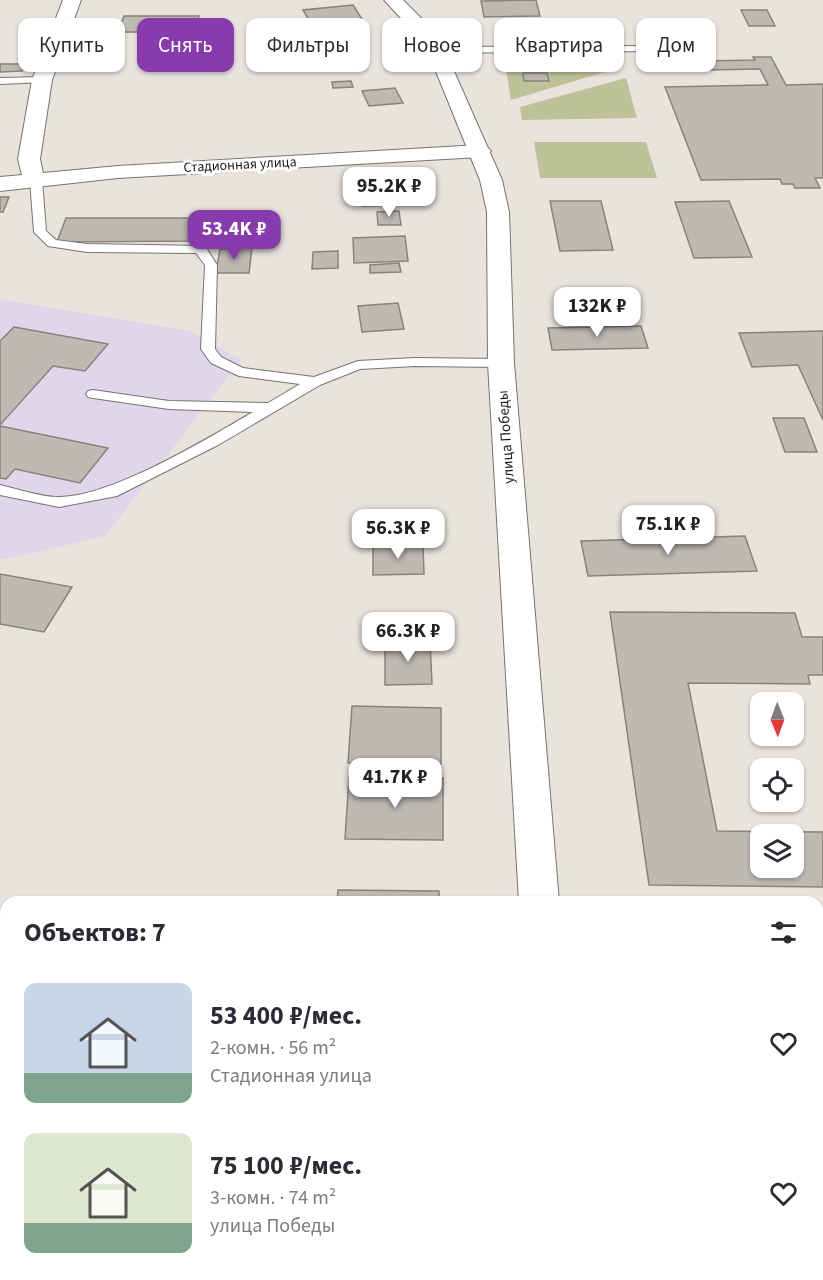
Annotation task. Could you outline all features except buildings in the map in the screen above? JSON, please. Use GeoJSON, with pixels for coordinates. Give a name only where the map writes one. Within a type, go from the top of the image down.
{"type":"FeatureCollection","features":[{"type":"Feature","properties":{"kind":"street"},"geometry":{"type":"LineString","coordinates":[[36,180],[30,170],[29,159],[42,80],[72,0]]}},
{"type":"Feature","properties":{"kind":"street","name":"улица Победы"},"geometry":{"type":"LineString","coordinates":[[393,0],[411,18]]}},
{"type":"Feature","properties":{"kind":"street","name":"улица Победы"},"geometry":{"type":"LineString","coordinates":[[445,72],[491,180],[498,212],[501,363],[539,896]]}},
{"type":"Feature","properties":{"kind":"street","name":"Стадионная улица"},"geometry":{"type":"LineString","coordinates":[[0,184],[118,172],[480,151]]}},
{"type":"Feature","properties":{"kind":"lane"},"geometry":{"type":"LineString","coordinates":[[482,50],[636,49]]}},
{"type":"Feature","properties":{"kind":"lane"},"geometry":{"type":"LineString","coordinates":[[0,81],[42,80]]}},
{"type":"Feature","properties":{"kind":"lane"},"geometry":{"type":"LineString","coordinates":[[36,180],[40,232],[52,243],[87,248],[200,249],[211,265],[208,349],[216,360],[239,372],[315,382]]}},
{"type":"Feature","properties":{"kind":"lane"},"geometry":{"type":"LineString","coordinates":[[0,490],[59,502],[111,492],[213,442],[315,382],[358,365],[415,362],[501,363]]}},
{"type":"Feature","properties":{"kind":"lane"},"geometry":{"type":"LineString","coordinates":[[93,394],[169,405],[269,408]]}},
{"type":"Feature","properties":{"kind":"shaded area"},"geometry":{"type":"Polygon","coordinates":[[[0,299],[190,331],[241,360],[105,536],[6,559],[0,558],[0,299]]]}},
{"type":"Feature","properties":{"kind":"green space"},"geometry":{"type":"Polygon","coordinates":[[[506,72],[605,72],[511,100],[506,72]]]}},
{"type":"Feature","properties":{"kind":"green space"},"geometry":{"type":"Polygon","coordinates":[[[626,78],[637,118],[522,120],[520,107],[626,78]]]}},
{"type":"Feature","properties":{"kind":"green space"},"geometry":{"type":"Polygon","coordinates":[[[534,142],[646,142],[657,178],[540,178],[534,142]]]}}]}
